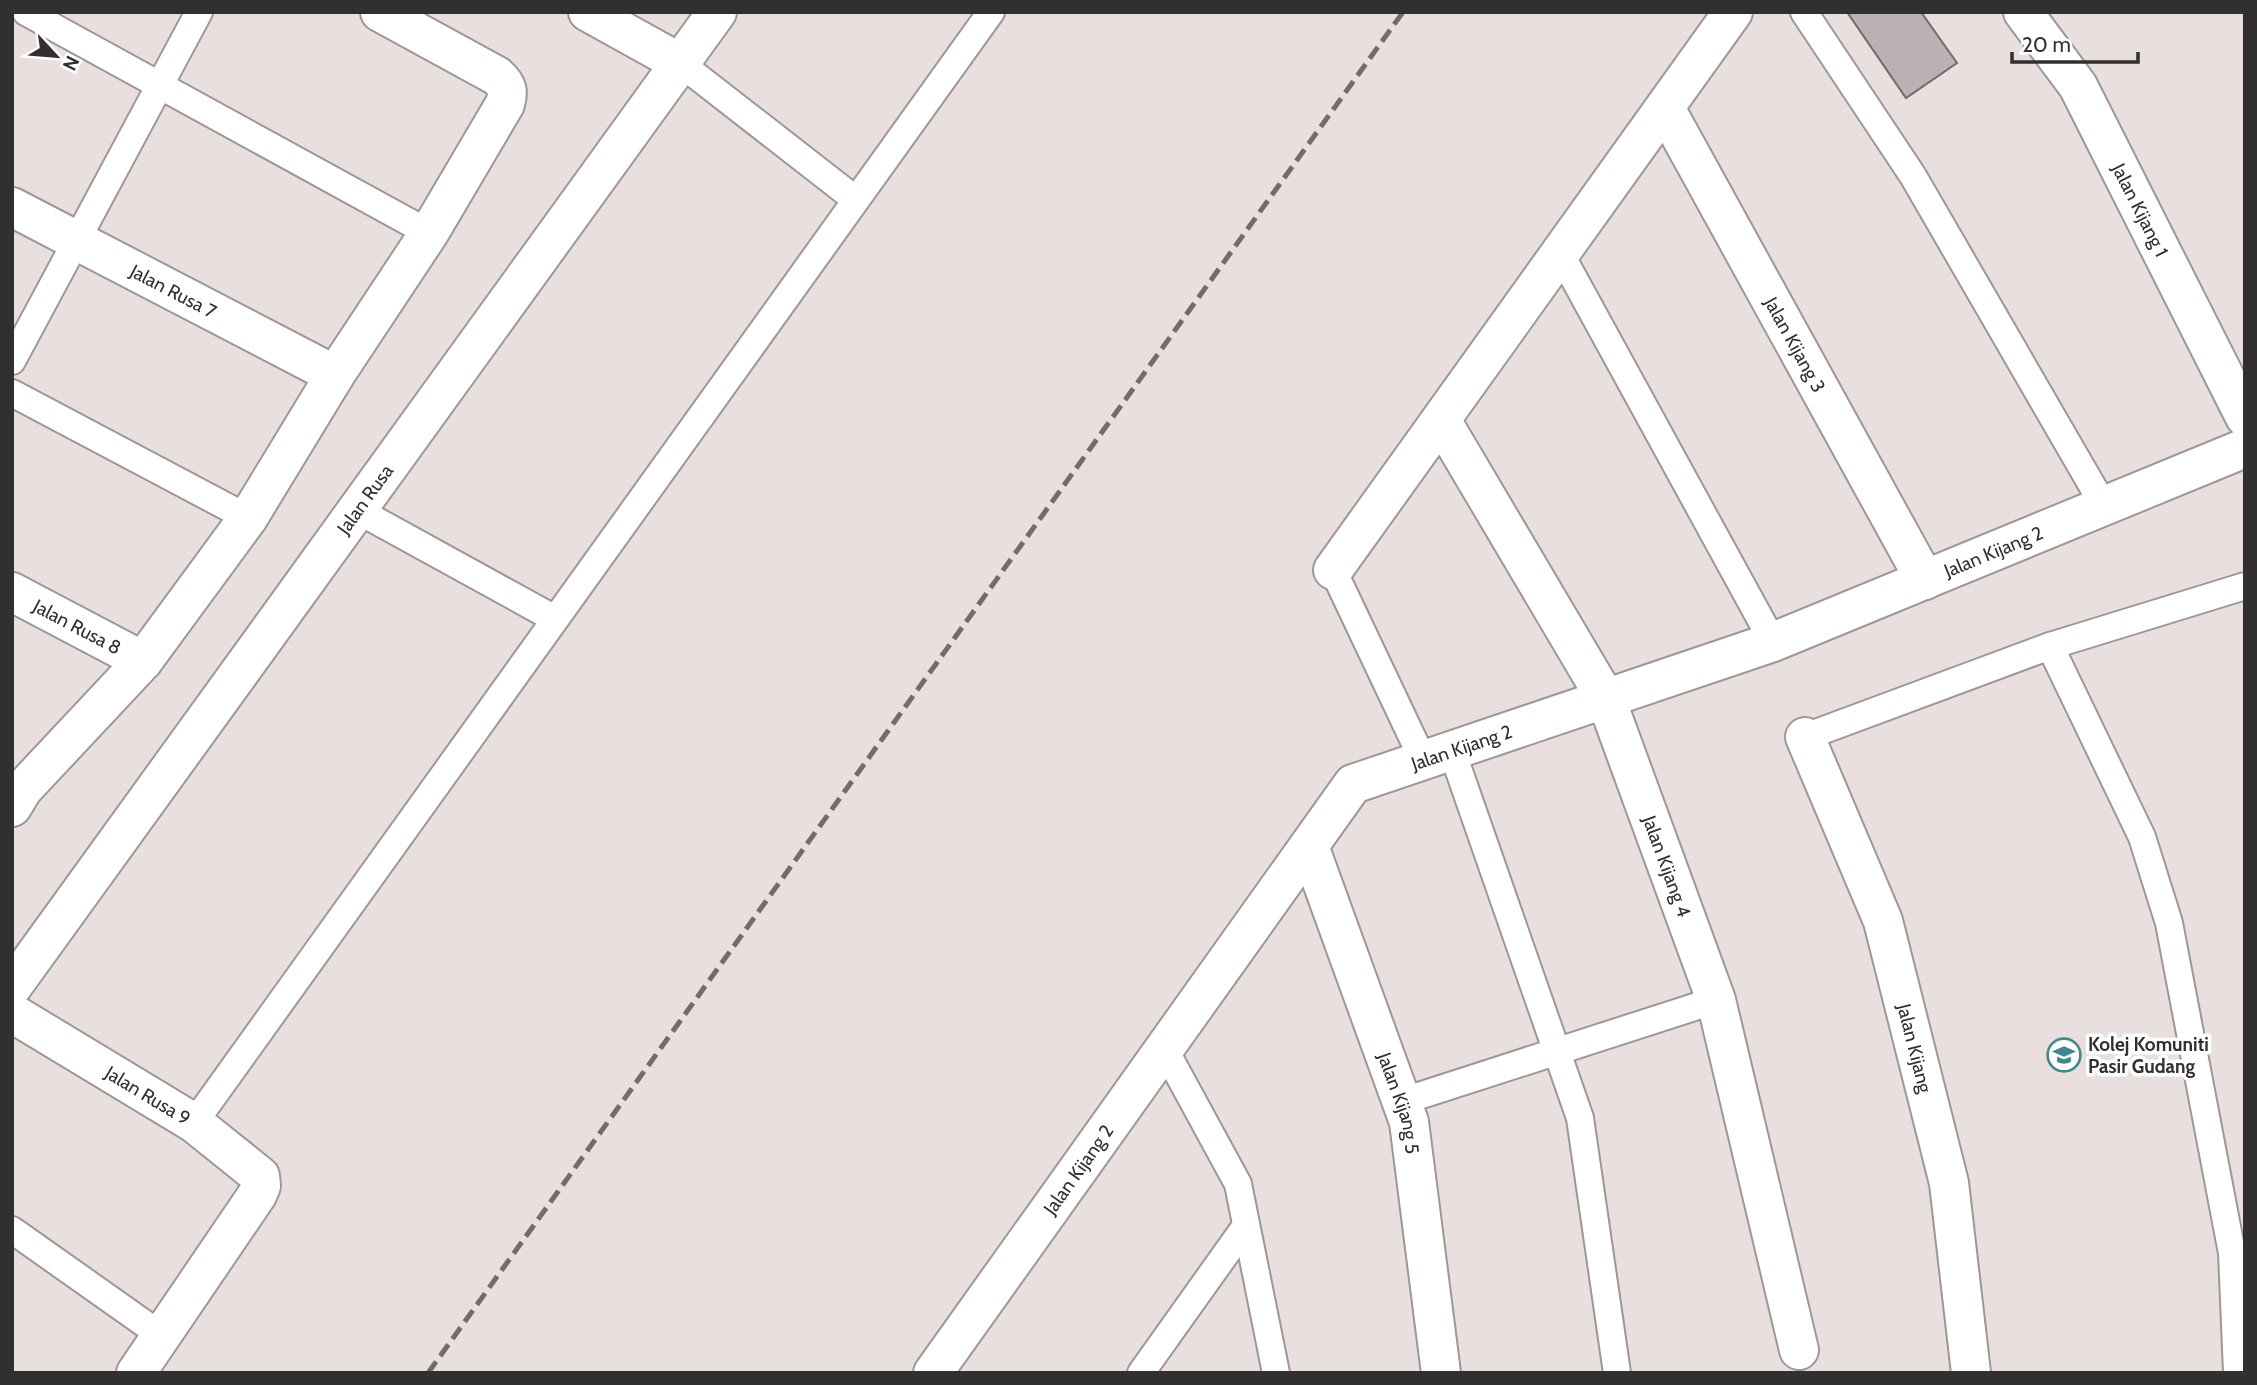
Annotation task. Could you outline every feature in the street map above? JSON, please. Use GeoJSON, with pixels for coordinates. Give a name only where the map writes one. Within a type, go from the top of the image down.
{"type":"FeatureCollection","features":[{"type":"Feature","properties":{"kind":"street"},"geometry":{"type":"LineString","coordinates":[[16,793],[143,661],[248,517],[335,376],[429,233],[505,104],[508,94],[506,83],[488,70],[380,12]]}},
{"type":"Feature","properties":{"kind":"street"},"geometry":{"type":"LineString","coordinates":[[588,12],[680,63]]}},
{"type":"Feature","properties":{"kind":"street","name":"Jalan Rusa"},"geometry":{"type":"LineString","coordinates":[[12,988],[717,12]]}},
{"type":"Feature","properties":{"kind":"street"},"geometry":{"type":"LineString","coordinates":[[1333,570],[1733,12]]}},
{"type":"Feature","properties":{"kind":"street","name":"Jalan Kijang 1"},"geometry":{"type":"LineString","coordinates":[[2023,12],[2078,86],[2245,418]]}},
{"type":"Feature","properties":{"kind":"street","name":"Jalan Kijang 3"},"geometry":{"type":"LineString","coordinates":[[1665,108],[1925,580]]}},
{"type":"Feature","properties":{"kind":"street","name":"Jalan Rusa 7"},"geometry":{"type":"LineString","coordinates":[[12,207],[335,376]]}},
{"type":"Feature","properties":{"kind":"street","name":"Jalan Kijang 4"},"geometry":{"type":"LineString","coordinates":[[1441,420],[1606,699],[1716,1000],[1798,1350]]}},
{"type":"Feature","properties":{"kind":"street","name":"Jalan Kijang 2"},"geometry":{"type":"LineString","coordinates":[[933,1373],[1353,784],[1773,642],[2245,448]]}},
{"type":"Feature","properties":{"kind":"street","name":"Jalan Rusa 8"},"geometry":{"type":"LineString","coordinates":[[12,592],[143,661]]}},
{"type":"Feature","properties":{"kind":"street","name":"Jalan Kijang"},"geometry":{"type":"LineString","coordinates":[[1805,737],[1883,921],[1949,1183],[1971,1373]]}},
{"type":"Feature","properties":{"kind":"street","name":"Jalan Kijang 5"},"geometry":{"type":"LineString","coordinates":[[1309,846],[1409,1122],[1441,1373]]}},
{"type":"Feature","properties":{"kind":"street","name":"Jalan Rusa 9"},"geometry":{"type":"LineString","coordinates":[[12,1013],[194,1123],[260,1176],[261,1186],[256,1197],[162,1336]]}},
{"type":"Feature","properties":{"kind":"street"},"geometry":{"type":"LineString","coordinates":[[136,1373],[162,1336]]}},
{"type":"Feature","properties":{"kind":"lane"},"geometry":{"type":"LineString","coordinates":[[26,12],[429,233]]}},
{"type":"Feature","properties":{"kind":"lane"},"geometry":{"type":"LineString","coordinates":[[12,361],[200,12]]}},
{"type":"Feature","properties":{"kind":"lane"},"geometry":{"type":"LineString","coordinates":[[194,1123],[992,12]]}},
{"type":"Feature","properties":{"kind":"lane"},"geometry":{"type":"LineString","coordinates":[[1804,12],[1913,176],[2104,506]]}},
{"type":"Feature","properties":{"kind":"lane"},"geometry":{"type":"LineString","coordinates":[[680,63],[856,200]]}},
{"type":"Feature","properties":{"kind":"lane"},"geometry":{"type":"LineString","coordinates":[[1560,253],[1773,642]]}},
{"type":"Feature","properties":{"kind":"lane"},"geometry":{"type":"LineString","coordinates":[[12,393],[248,517]]}},
{"type":"Feature","properties":{"kind":"lane"},"geometry":{"type":"LineString","coordinates":[[357,510],[555,619]]}},
{"type":"Feature","properties":{"kind":"lane"},"geometry":{"type":"LineString","coordinates":[[1333,570],[1438,755],[1557,1052],[1580,1118],[1617,1373]]}},
{"type":"Feature","properties":{"kind":"lane"},"geometry":{"type":"LineString","coordinates":[[1805,737],[2050,646],[2245,586]]}},
{"type":"Feature","properties":{"kind":"lane"},"geometry":{"type":"LineString","coordinates":[[2050,646],[2142,837],[2169,922],[2232,1253],[2237,1373]]}},
{"type":"Feature","properties":{"kind":"lane"},"geometry":{"type":"LineString","coordinates":[[1400,1102],[1716,1000]]}},
{"type":"Feature","properties":{"kind":"lane"},"geometry":{"type":"LineString","coordinates":[[1164,1048],[1238,1184],[1276,1373]]}},
{"type":"Feature","properties":{"kind":"lane"},"geometry":{"type":"LineString","coordinates":[[1141,1373],[1245,1227]]}},
{"type":"Feature","properties":{"kind":"lane"},"geometry":{"type":"LineString","coordinates":[[12,1230],[162,1336]]}},
{"type":"Feature","properties":{"kind":"building"},"geometry":{"type":"Polygon","coordinates":[[[1847,12],[1921,12],[1957,63],[1906,98],[1847,12]]]}},
{"type":"Feature","properties":{"kind":"railway"},"geometry":{"type":"LineString","coordinates":[[428,1373],[1403,12]]}},
{"type":"Feature","properties":{"kind":"place","name":"Kolej Komuniti Pasir Gudang"},"geometry":{"type":"Point","coordinates":[2064,1055]}}]}
